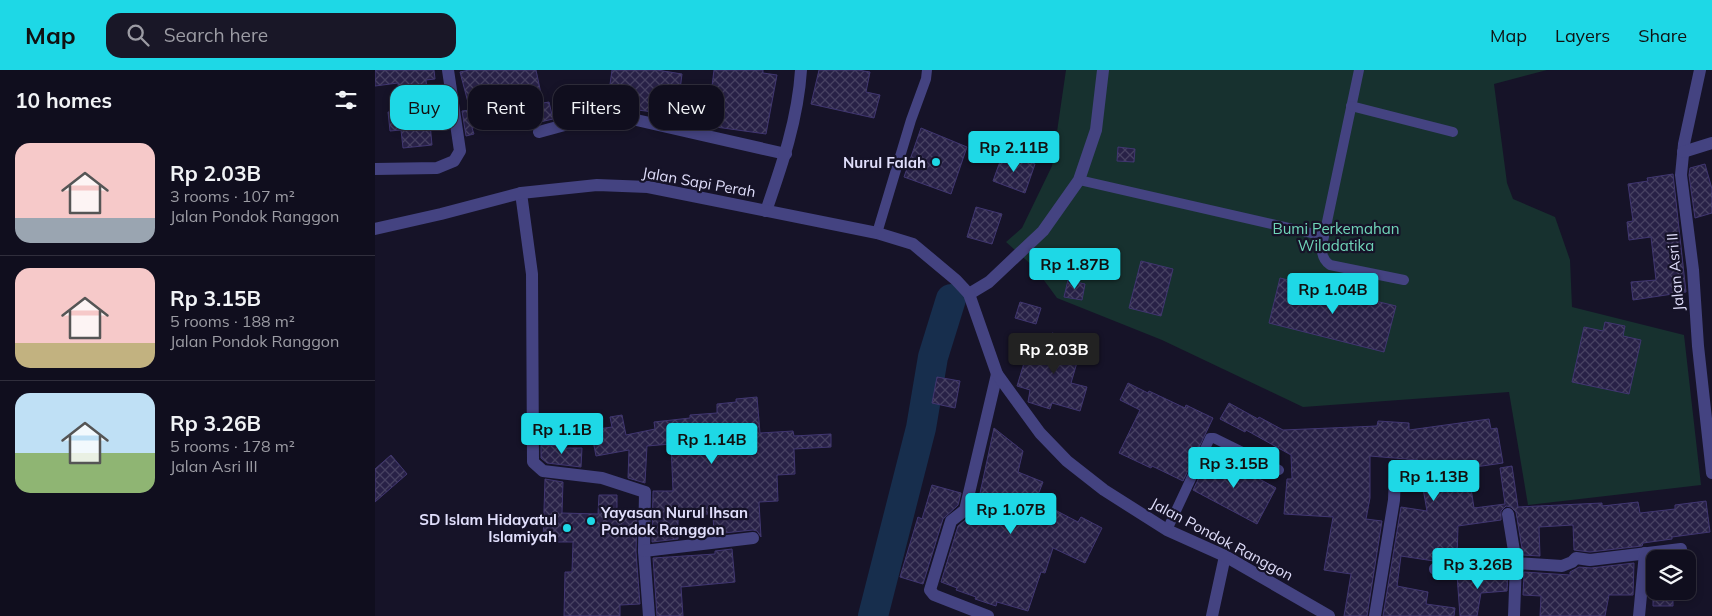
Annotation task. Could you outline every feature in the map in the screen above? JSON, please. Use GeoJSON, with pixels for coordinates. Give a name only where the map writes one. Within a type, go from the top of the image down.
{"type":"FeatureCollection","features":[{"type":"Feature","properties":{"kind":"street"},"geometry":{"type":"LineString","coordinates":[[375,169],[437,168],[454,161],[460,151],[448,70]]}},
{"type":"Feature","properties":{"kind":"street"},"geometry":{"type":"LineString","coordinates":[[766,211],[786,154],[800,86],[801,70]]}},
{"type":"Feature","properties":{"kind":"street"},"geometry":{"type":"LineString","coordinates":[[969,294],[989,282],[1043,231],[1079,180],[1096,130],[1103,70]]}},
{"type":"Feature","properties":{"kind":"street","name":"Jalan Asri II"},"geometry":{"type":"LineString","coordinates":[[1700,70],[1683,152],[1681,174],[1693,270],[1698,346],[1712,473]]}},
{"type":"Feature","properties":{"kind":"street"},"geometry":{"type":"LineString","coordinates":[[539,132],[583,120],[632,119],[786,154]]}},
{"type":"Feature","properties":{"kind":"street"},"geometry":{"type":"LineString","coordinates":[[1683,152],[1712,143]]}},
{"type":"Feature","properties":{"kind":"street","name":"Jalan Sapi Perah"},"geometry":{"type":"LineString","coordinates":[[375,229],[521,193],[597,185],[648,187],[877,233],[913,244],[956,280],[969,294]]}},
{"type":"Feature","properties":{"kind":"street"},"geometry":{"type":"LineString","coordinates":[[521,193],[532,274],[533,462],[543,471],[602,478],[645,492],[644,551],[649,616]]}},
{"type":"Feature","properties":{"kind":"street","name":"Jalan Pondok Ranggon"},"geometry":{"type":"LineString","coordinates":[[969,294],[997,374],[1040,433],[1067,461],[1104,490],[1167,530],[1225,556],[1329,616]]}},
{"type":"Feature","properties":{"kind":"street"},"geometry":{"type":"LineString","coordinates":[[989,616],[933,595],[930,590],[951,521],[965,510],[997,374]]}},
{"type":"Feature","properties":{"kind":"street"},"geometry":{"type":"LineString","coordinates":[[1375,616],[1394,500],[1395,476]]}},
{"type":"Feature","properties":{"kind":"street"},"geometry":{"type":"LineString","coordinates":[[1508,514],[1517,563],[1514,616]]}},
{"type":"Feature","properties":{"kind":"street"},"geometry":{"type":"LineString","coordinates":[[644,551],[753,538]]}},
{"type":"Feature","properties":{"kind":"street"},"geometry":{"type":"LineString","coordinates":[[1435,569],[1517,563],[1562,566],[1576,558],[1589,560],[1681,549]]}},
{"type":"Feature","properties":{"kind":"street"},"geometry":{"type":"LineString","coordinates":[[1639,616],[1645,553]]}},
{"type":"Feature","properties":{"kind":"street"},"geometry":{"type":"LineString","coordinates":[[1212,616],[1225,556]]}},
{"type":"Feature","properties":{"kind":"lane"},"geometry":{"type":"LineString","coordinates":[[877,233],[911,120],[926,79],[927,70]]}},
{"type":"Feature","properties":{"kind":"lane"},"geometry":{"type":"LineString","coordinates":[[1359,70],[1321,251],[1323,257],[1330,265],[1404,280]]}},
{"type":"Feature","properties":{"kind":"lane"},"geometry":{"type":"LineString","coordinates":[[1351,106],[1453,132]]}},
{"type":"Feature","properties":{"kind":"lane"},"geometry":{"type":"LineString","coordinates":[[1079,180],[1324,236]]}},
{"type":"Feature","properties":{"kind":"lane"},"geometry":{"type":"LineString","coordinates":[[1167,530],[1210,438],[1214,438],[1279,470]]}},
{"type":"Feature","properties":{"kind":"green space","name":"Bumi Perkemahan Wiladatika"},"geometry":{"type":"Polygon","coordinates":[[[1066,70],[1547,70],[1494,84],[1507,183],[1513,199],[1555,217],[1570,260],[1572,307],[1684,335],[1701,485],[1528,505],[1509,392],[1303,407],[1162,340],[1057,298],[1035,268],[1006,242],[1022,228],[1052,166],[1066,70]]]}},
{"type":"Feature","properties":{"kind":"building"},"geometry":{"type":"Polygon","coordinates":[[[375,70],[434,70],[435,79],[426,80],[426,85],[398,85],[398,83],[375,86],[375,70]]]}},
{"type":"Feature","properties":{"kind":"building"},"geometry":{"type":"Polygon","coordinates":[[[469,70],[536,70],[539,85],[468,85],[468,102],[460,72],[469,70]]]}},
{"type":"Feature","properties":{"kind":"building"},"geometry":{"type":"Polygon","coordinates":[[[612,70],[657,70],[682,74],[681,85],[649,85],[649,111],[639,110],[639,85],[610,85],[612,70]]]}},
{"type":"Feature","properties":{"kind":"building"},"geometry":{"type":"Polygon","coordinates":[[[714,70],[763,70],[763,73],[777,75],[766,134],[724,128],[724,85],[712,85],[714,70]]]}},
{"type":"Feature","properties":{"kind":"building"},"geometry":{"type":"Polygon","coordinates":[[[819,70],[858,70],[870,72],[866,92],[880,95],[874,118],[811,104],[819,70]]]}},
{"type":"Feature","properties":{"kind":"building"},"geometry":{"type":"Polygon","coordinates":[[[549,102],[553,119],[543,121],[543,103],[549,102]]]}},
{"type":"Feature","properties":{"kind":"building"},"geometry":{"type":"Polygon","coordinates":[[[468,110],[468,130],[473,130],[474,134],[466,136],[462,111],[468,110]]]}},
{"type":"Feature","properties":{"kind":"building"},"geometry":{"type":"Polygon","coordinates":[[[388,112],[390,112],[390,130],[401,130],[390,131],[388,112]]]}},
{"type":"Feature","properties":{"kind":"building","name":"Nurul Falah"},"geometry":{"type":"Polygon","coordinates":[[[921,128],[967,147],[951,194],[904,177],[921,128]]]}},
{"type":"Feature","properties":{"kind":"building"},"geometry":{"type":"Polygon","coordinates":[[[401,130],[431,130],[432,145],[403,148],[401,130]]]}},
{"type":"Feature","properties":{"kind":"building"},"geometry":{"type":"Polygon","coordinates":[[[1118,147],[1135,149],[1134,162],[1117,161],[1118,147]]]}},
{"type":"Feature","properties":{"kind":"building"},"geometry":{"type":"Polygon","coordinates":[[[1003,153],[1035,164],[1025,193],[993,181],[1003,153]]]}},
{"type":"Feature","properties":{"kind":"building"},"geometry":{"type":"Polygon","coordinates":[[[1705,164],[1712,189],[1712,213],[1695,218],[1689,175],[1690,168],[1705,164]]]}},
{"type":"Feature","properties":{"kind":"building"},"geometry":{"type":"Polygon","coordinates":[[[1673,174],[1686,292],[1633,300],[1631,282],[1656,280],[1651,237],[1629,240],[1627,222],[1633,221],[1628,184],[1648,181],[1647,178],[1673,174]]]}},
{"type":"Feature","properties":{"kind":"building"},"geometry":{"type":"Polygon","coordinates":[[[976,207],[1002,214],[992,244],[967,237],[976,207]]]}},
{"type":"Feature","properties":{"kind":"building"},"geometry":{"type":"Polygon","coordinates":[[[1141,261],[1173,269],[1161,316],[1129,308],[1141,261]]]}},
{"type":"Feature","properties":{"kind":"building"},"geometry":{"type":"Polygon","coordinates":[[[1280,278],[1396,306],[1384,352],[1269,323],[1280,278]]]}},
{"type":"Feature","properties":{"kind":"building"},"geometry":{"type":"Polygon","coordinates":[[[1068,280],[1085,284],[1082,300],[1064,297],[1068,280]]]}},
{"type":"Feature","properties":{"kind":"building"},"geometry":{"type":"Polygon","coordinates":[[[1020,302],[1041,308],[1036,324],[1015,318],[1020,302]]]}},
{"type":"Feature","properties":{"kind":"building"},"geometry":{"type":"Polygon","coordinates":[[[1605,322],[1625,326],[1623,336],[1641,340],[1629,394],[1572,382],[1584,327],[1603,331],[1605,322]]]}},
{"type":"Feature","properties":{"kind":"building"},"geometry":{"type":"Polygon","coordinates":[[[1052,333],[1083,342],[1071,383],[1087,387],[1080,411],[1052,403],[1050,409],[1028,402],[1030,390],[1017,386],[1028,350],[1046,356],[1052,333]]]}},
{"type":"Feature","properties":{"kind":"building"},"geometry":{"type":"Polygon","coordinates":[[[937,377],[960,381],[955,408],[932,403],[937,377]]]}},
{"type":"Feature","properties":{"kind":"building"},"geometry":{"type":"Polygon","coordinates":[[[1128,383],[1185,408],[1186,405],[1213,418],[1183,481],[1119,453],[1140,410],[1120,400],[1128,383]]]}},
{"type":"Feature","properties":{"kind":"building"},"geometry":{"type":"Polygon","coordinates":[[[757,397],[760,433],[793,431],[794,436],[831,434],[831,447],[794,449],[795,474],[777,475],[778,501],[759,502],[761,537],[757,531],[753,530],[714,534],[713,514],[686,514],[685,518],[678,517],[678,539],[652,542],[653,491],[673,491],[671,444],[647,446],[645,483],[628,478],[629,450],[596,456],[591,430],[612,427],[610,417],[622,415],[626,435],[655,429],[654,422],[690,418],[690,415],[717,413],[717,404],[736,402],[736,399],[757,397]]]}},
{"type":"Feature","properties":{"kind":"building"},"geometry":{"type":"Polygon","coordinates":[[[1229,403],[1283,430],[1377,426],[1378,421],[1409,423],[1409,430],[1489,419],[1491,429],[1497,428],[1503,463],[1468,468],[1474,508],[1505,504],[1500,468],[1512,466],[1518,507],[1602,503],[1602,506],[1638,502],[1640,513],[1675,509],[1675,505],[1706,501],[1710,532],[1672,537],[1672,539],[1643,543],[1642,546],[1590,552],[1574,550],[1573,525],[1539,527],[1540,556],[1523,555],[1516,512],[1511,507],[1506,506],[1501,511],[1501,520],[1458,526],[1457,559],[1434,561],[1401,556],[1397,586],[1428,592],[1426,604],[1455,608],[1454,616],[1383,616],[1401,507],[1427,511],[1418,460],[1370,456],[1370,498],[1366,519],[1382,521],[1367,616],[1344,616],[1351,574],[1324,570],[1333,517],[1284,514],[1287,479],[1292,479],[1291,455],[1246,430],[1245,432],[1220,419],[1229,403]]]}},
{"type":"Feature","properties":{"kind":"building"},"geometry":{"type":"Polygon","coordinates":[[[994,428],[1023,451],[1018,472],[1043,482],[1036,500],[1078,522],[1081,517],[1102,528],[1085,563],[1053,548],[1045,573],[1041,572],[1028,611],[997,602],[996,606],[975,599],[976,597],[941,582],[958,526],[970,516],[976,498],[979,498],[994,428]]]}},
{"type":"Feature","properties":{"kind":"building"},"geometry":{"type":"Polygon","coordinates":[[[541,445],[582,448],[581,467],[547,463],[541,458],[541,445]]]}},
{"type":"Feature","properties":{"kind":"building"},"geometry":{"type":"Polygon","coordinates":[[[1211,453],[1276,488],[1257,524],[1193,490],[1211,453]]]}},
{"type":"Feature","properties":{"kind":"building"},"geometry":{"type":"Polygon","coordinates":[[[391,455],[407,474],[375,502],[375,469],[391,455]]]}},
{"type":"Feature","properties":{"kind":"building"},"geometry":{"type":"Polygon","coordinates":[[[545,479],[563,482],[562,513],[598,514],[599,495],[617,495],[617,513],[637,514],[636,552],[640,604],[620,605],[620,616],[564,616],[565,572],[572,572],[573,542],[543,542],[545,479]]]}},
{"type":"Feature","properties":{"kind":"building"},"geometry":{"type":"Polygon","coordinates":[[[932,485],[961,493],[958,505],[943,519],[923,584],[900,577],[918,517],[922,519],[932,485]]]}},
{"type":"Feature","properties":{"kind":"building"},"geometry":{"type":"Polygon","coordinates":[[[732,549],[735,582],[681,587],[683,616],[657,616],[653,558],[715,554],[715,551],[732,549]]]}},
{"type":"Feature","properties":{"kind":"building"},"geometry":{"type":"Polygon","coordinates":[[[1634,563],[1633,595],[1609,595],[1605,616],[1540,616],[1541,596],[1523,595],[1524,572],[1570,575],[1570,572],[1579,567],[1591,568],[1634,563]]]}},
{"type":"Feature","properties":{"kind":"building"},"geometry":{"type":"Polygon","coordinates":[[[1508,572],[1507,591],[1481,593],[1477,616],[1460,616],[1457,575],[1508,572]]]}},
{"type":"Feature","properties":{"kind":"building"},"geometry":{"type":"Polygon","coordinates":[[[1653,600],[1673,600],[1673,606],[1653,606],[1653,600]]]}},
{"type":"Feature","properties":{"kind":"waterway"},"geometry":{"type":"LineString","coordinates":[[873,616],[921,428],[933,357],[951,299]]}},
{"type":"Feature","properties":{"kind":"place","name":"Nurul Falah"},"geometry":{"type":"Point","coordinates":[936,162]}},
{"type":"Feature","properties":{"kind":"place","name":"Yayasan Nurul Ihsan Pondok Ranggon"},"geometry":{"type":"Point","coordinates":[591,521]}},
{"type":"Feature","properties":{"kind":"place","name":"SD Islam Hidayatul Islamiyah"},"geometry":{"type":"Point","coordinates":[567,528]}}]}
